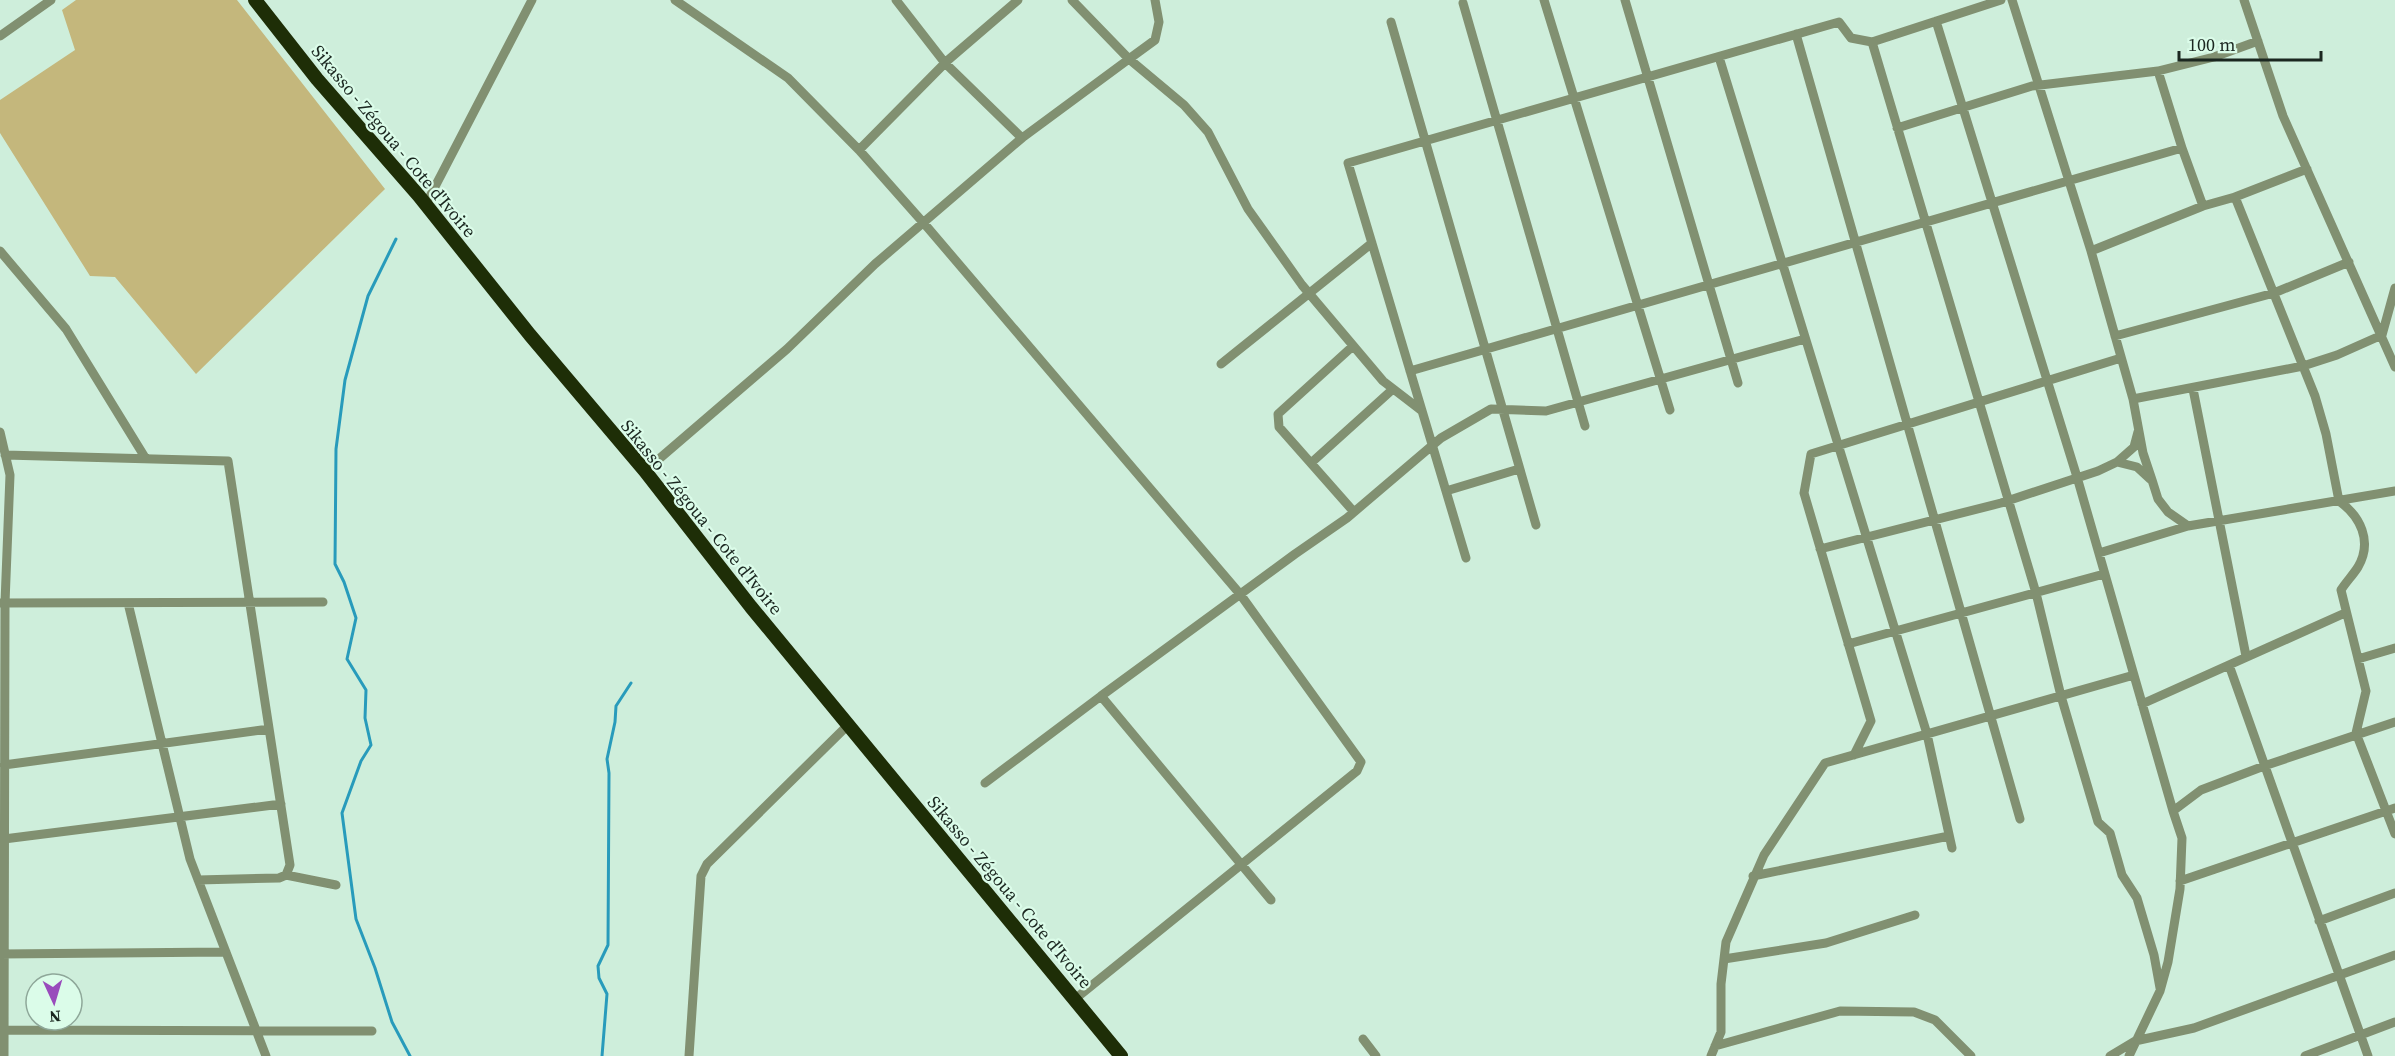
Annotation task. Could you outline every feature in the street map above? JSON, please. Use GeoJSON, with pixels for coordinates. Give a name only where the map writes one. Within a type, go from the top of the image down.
{"type":"FeatureCollection","features":[{"type":"Feature","properties":{"kind":"highway","name":"Sikasso - Zégoua - Cote d'Ivoire"},"geometry":{"type":"LineString","coordinates":[[255,0],[316,79],[426,204],[530,335],[645,471],[751,608],[1121,1056]]}},
{"type":"Feature","properties":{"kind":"street"},"geometry":{"type":"LineString","coordinates":[[0,36],[51,0]]}},
{"type":"Feature","properties":{"kind":"street"},"geometry":{"type":"LineString","coordinates":[[426,204],[532,0]]}},
{"type":"Feature","properties":{"kind":"street"},"geometry":{"type":"LineString","coordinates":[[675,0],[788,78],[859,150],[1240,594],[1361,762],[1357,771],[1075,999]]}},
{"type":"Feature","properties":{"kind":"street"},"geometry":{"type":"LineString","coordinates":[[896,0],[945,63],[1022,138]]}},
{"type":"Feature","properties":{"kind":"street"},"geometry":{"type":"LineString","coordinates":[[859,150],[945,63],[1018,0]]}},
{"type":"Feature","properties":{"kind":"street"},"geometry":{"type":"LineString","coordinates":[[1072,0],[1129,59],[1184,105],[1208,132],[1248,209],[1309,294],[1383,381],[1422,411]]}},
{"type":"Feature","properties":{"kind":"street"},"geometry":{"type":"LineString","coordinates":[[645,471],[787,349],[875,264],[1022,138],[1155,40],[1159,22],[1155,0]]}},
{"type":"Feature","properties":{"kind":"street"},"geometry":{"type":"LineString","coordinates":[[1544,0],[1670,410]]}},
{"type":"Feature","properties":{"kind":"street"},"geometry":{"type":"LineString","coordinates":[[1625,0],[1738,383]]}},
{"type":"Feature","properties":{"kind":"street"},"geometry":{"type":"LineString","coordinates":[[1466,558],[1348,164],[1839,22],[1851,38],[1872,42],[2001,0]]}},
{"type":"Feature","properties":{"kind":"street"},"geometry":{"type":"LineString","coordinates":[[2012,0],[2091,251],[2133,399],[2143,453],[2158,499],[2168,512],[2188,526]]}},
{"type":"Feature","properties":{"kind":"street"},"geometry":{"type":"LineString","coordinates":[[2244,0],[2283,116],[2395,367]]}},
{"type":"Feature","properties":{"kind":"street"},"geometry":{"type":"LineString","coordinates":[[1463,3],[1585,426]]}},
{"type":"Feature","properties":{"kind":"street"},"geometry":{"type":"LineString","coordinates":[[1936,21],[1994,201],[2182,838],[2180,881],[2168,962],[2160,991],[2129,1056]]}},
{"type":"Feature","properties":{"kind":"street"},"geometry":{"type":"LineString","coordinates":[[1391,22],[1536,525]]}},
{"type":"Feature","properties":{"kind":"street"},"geometry":{"type":"LineString","coordinates":[[1796,34],[2020,819]]}},
{"type":"Feature","properties":{"kind":"street"},"geometry":{"type":"LineString","coordinates":[[1897,128],[2038,85],[2158,71],[2214,57],[2258,41]]}},
{"type":"Feature","properties":{"kind":"street"},"geometry":{"type":"LineString","coordinates":[[1872,42],[2036,593],[2061,696],[2098,822],[2110,833],[2122,875],[2138,898],[2154,955],[2160,991]]}},
{"type":"Feature","properties":{"kind":"street"},"geometry":{"type":"LineString","coordinates":[[1719,57],[1927,734],[1952,848]]}},
{"type":"Feature","properties":{"kind":"street"},"geometry":{"type":"LineString","coordinates":[[2158,71],[2203,206]]}},
{"type":"Feature","properties":{"kind":"street"},"geometry":{"type":"LineString","coordinates":[[1410,371],[2182,148]]}},
{"type":"Feature","properties":{"kind":"street"},"geometry":{"type":"LineString","coordinates":[[2091,251],[2203,206],[2235,197],[2307,169]]}},
{"type":"Feature","properties":{"kind":"street"},"geometry":{"type":"LineString","coordinates":[[2235,197],[2303,366],[2326,434],[2339,501],[2353,510],[2362,527],[2365,545],[2359,565],[2340,590],[2366,691],[2356,734],[2391,810],[2395,834]]}},
{"type":"Feature","properties":{"kind":"street"},"geometry":{"type":"LineString","coordinates":[[1221,364],[1372,243]]}},
{"type":"Feature","properties":{"kind":"street"},"geometry":{"type":"LineString","coordinates":[[0,251],[66,329],[146,459]]}},
{"type":"Feature","properties":{"kind":"street"},"geometry":{"type":"LineString","coordinates":[[2115,336],[2274,293],[2349,262]]}},
{"type":"Feature","properties":{"kind":"street"},"geometry":{"type":"LineString","coordinates":[[2382,335],[2395,288]]}},
{"type":"Feature","properties":{"kind":"street"},"geometry":{"type":"LineString","coordinates":[[2133,399],[2303,366],[2337,355],[2382,335]]}},
{"type":"Feature","properties":{"kind":"street"},"geometry":{"type":"LineString","coordinates":[[985,783],[1354,512],[1441,438],[1491,409],[1546,411],[1805,339]]}},
{"type":"Feature","properties":{"kind":"street"},"geometry":{"type":"LineString","coordinates":[[1353,346],[1278,414],[1279,427],[1354,512]]}},
{"type":"Feature","properties":{"kind":"street"},"geometry":{"type":"LineString","coordinates":[[1854,755],[1871,720],[1804,493],[1810,454],[2121,358]]}},
{"type":"Feature","properties":{"kind":"street"},"geometry":{"type":"LineString","coordinates":[[1311,463],[1393,388]]}},
{"type":"Feature","properties":{"kind":"street"},"geometry":{"type":"LineString","coordinates":[[2193,389],[2218,522],[2247,656]]}},
{"type":"Feature","properties":{"kind":"street"},"geometry":{"type":"LineString","coordinates":[[1820,549],[2007,501],[2098,471],[2117,462],[2134,447],[2139,430]]}},
{"type":"Feature","properties":{"kind":"street"},"geometry":{"type":"LineString","coordinates":[[0,432],[10,475],[3,603],[2,1030],[4,1056]]}},
{"type":"Feature","properties":{"kind":"street"},"geometry":{"type":"LineString","coordinates":[[5,455],[228,461],[290,865],[286,875]]}},
{"type":"Feature","properties":{"kind":"street"},"geometry":{"type":"LineString","coordinates":[[2117,462],[2137,467],[2152,480]]}},
{"type":"Feature","properties":{"kind":"street"},"geometry":{"type":"LineString","coordinates":[[1446,491],[1519,469]]}},
{"type":"Feature","properties":{"kind":"street"},"geometry":{"type":"LineString","coordinates":[[2098,553],[2188,526],[2395,491]]}},
{"type":"Feature","properties":{"kind":"street"},"geometry":{"type":"LineString","coordinates":[[1848,644],[2104,574]]}},
{"type":"Feature","properties":{"kind":"street"},"geometry":{"type":"LineString","coordinates":[[3,603],[323,602]]}},
{"type":"Feature","properties":{"kind":"street"},"geometry":{"type":"LineString","coordinates":[[128,603],[190,859],[266,1056]]}},
{"type":"Feature","properties":{"kind":"street"},"geometry":{"type":"LineString","coordinates":[[2142,704],[2345,613]]}},
{"type":"Feature","properties":{"kind":"street"},"geometry":{"type":"LineString","coordinates":[[2358,660],[2395,648]]}},
{"type":"Feature","properties":{"kind":"street"},"geometry":{"type":"LineString","coordinates":[[2229,665],[2368,1056]]}},
{"type":"Feature","properties":{"kind":"street"},"geometry":{"type":"LineString","coordinates":[[1711,1056],[1721,1032],[1721,984],[1726,942],[1764,855],[1825,763],[2134,675]]}},
{"type":"Feature","properties":{"kind":"street"},"geometry":{"type":"LineString","coordinates":[[1101,696],[1271,900]]}},
{"type":"Feature","properties":{"kind":"street"},"geometry":{"type":"LineString","coordinates":[[2173,811],[2201,790],[2264,766],[2395,722]]}},
{"type":"Feature","properties":{"kind":"street"},"geometry":{"type":"LineString","coordinates":[[689,1056],[701,876],[707,864],[848,725]]}},
{"type":"Feature","properties":{"kind":"street"},"geometry":{"type":"LineString","coordinates":[[4,765],[269,729]]}},
{"type":"Feature","properties":{"kind":"street"},"geometry":{"type":"LineString","coordinates":[[3,833],[180,817],[280,804]]}},
{"type":"Feature","properties":{"kind":"street"},"geometry":{"type":"LineString","coordinates":[[2180,881],[2391,810]]}},
{"type":"Feature","properties":{"kind":"street"},"geometry":{"type":"LineString","coordinates":[[1753,876],[1949,837]]}},
{"type":"Feature","properties":{"kind":"street"},"geometry":{"type":"LineString","coordinates":[[198,880],[279,878],[286,875],[336,885]]}},
{"type":"Feature","properties":{"kind":"street"},"geometry":{"type":"LineString","coordinates":[[2319,921],[2395,893]]}},
{"type":"Feature","properties":{"kind":"street"},"geometry":{"type":"LineString","coordinates":[[1724,959],[1826,943],[1915,915]]}},
{"type":"Feature","properties":{"kind":"street"},"geometry":{"type":"LineString","coordinates":[[2,954],[226,952]]}},
{"type":"Feature","properties":{"kind":"street"},"geometry":{"type":"LineString","coordinates":[[2110,1056],[2135,1041],[2194,1028],[2395,955]]}},
{"type":"Feature","properties":{"kind":"street"},"geometry":{"type":"LineString","coordinates":[[1715,1047],[1840,1011],[1914,1012],[1935,1020],[1971,1056]]}},
{"type":"Feature","properties":{"kind":"street"},"geometry":{"type":"LineString","coordinates":[[2305,1056],[2395,1022]]}},
{"type":"Feature","properties":{"kind":"street"},"geometry":{"type":"LineString","coordinates":[[2,1030],[372,1031]]}},
{"type":"Feature","properties":{"kind":"street"},"geometry":{"type":"LineString","coordinates":[[1363,1039],[1376,1056]]}},
{"type":"Feature","properties":{"kind":"shaded area"},"geometry":{"type":"Polygon","coordinates":[[[76,0],[237,0],[385,189],[196,374],[115,277],[90,276],[0,133],[0,100],[75,50],[62,10],[76,0]]]}},
{"type":"Feature","properties":{"kind":"waterway"},"geometry":{"type":"LineString","coordinates":[[396,239],[368,296],[345,380],[336,449],[335,564],[344,582],[356,618],[347,659],[366,690],[365,718],[371,745],[361,761],[342,813],[356,919],[392,1022],[410,1056]]}},
{"type":"Feature","properties":{"kind":"waterway"},"geometry":{"type":"LineString","coordinates":[[602,1056],[607,994],[599,978],[598,966],[608,945],[609,773],[607,759],[616,706],[631,683]]}}]}
